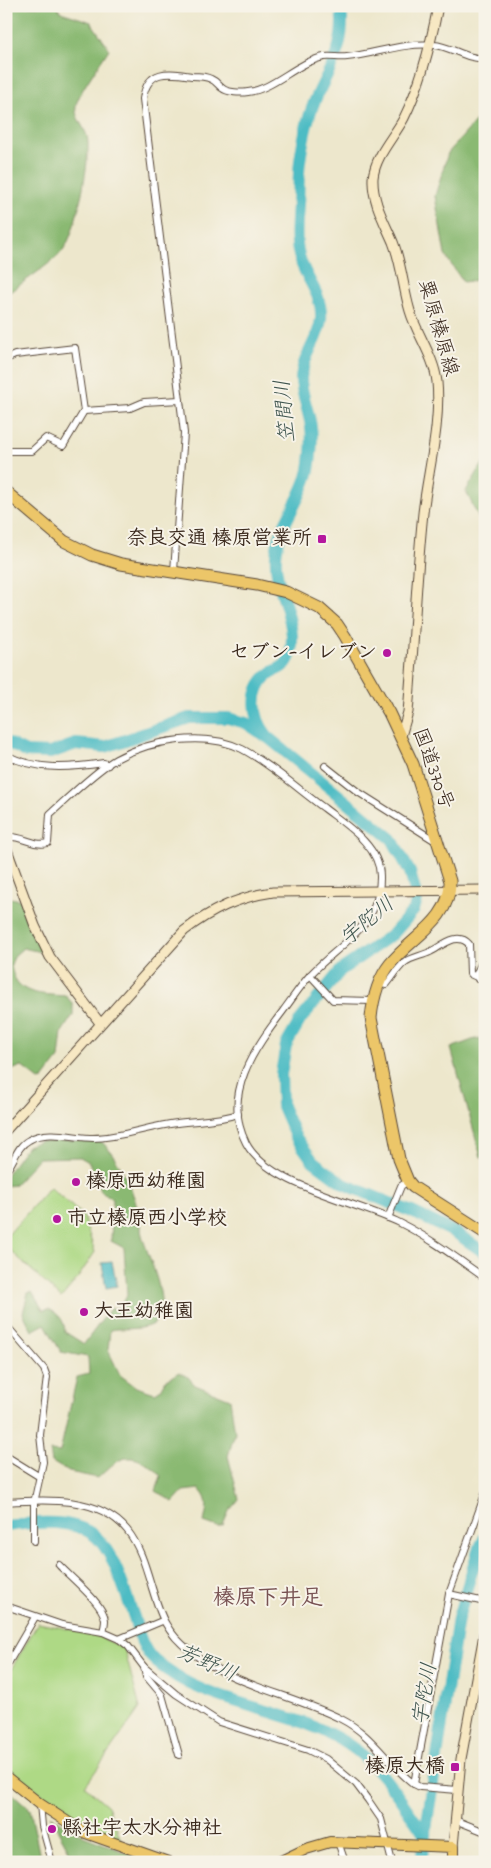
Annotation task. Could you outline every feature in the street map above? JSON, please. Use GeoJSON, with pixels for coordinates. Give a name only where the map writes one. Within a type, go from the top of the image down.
{"type":"FeatureCollection","features":[{"type":"Feature","properties":{"kind":"highway","name":"国道370号"},"geometry":{"type":"LineString","coordinates":[[6,492],[64,542],[85,552],[121,564],[174,571],[281,591],[319,608],[337,624],[401,736],[413,764],[447,868],[450,890]]}},
{"type":"Feature","properties":{"kind":"highway"},"geometry":{"type":"LineString","coordinates":[[450,890],[440,915],[390,964],[372,1001],[371,1018],[404,1184],[420,1192],[485,1234]]}},
{"type":"Feature","properties":{"kind":"main road","name":"粟原榛原線"},"geometry":{"type":"LineString","coordinates":[[401,736],[408,712],[423,514],[437,418],[437,382],[434,366],[410,312],[402,272],[393,243],[377,205],[373,190],[373,175],[378,161],[404,117],[430,44],[438,6]]}},
{"type":"Feature","properties":{"kind":"main road"},"geometry":{"type":"LineString","coordinates":[[6,847],[35,926],[50,957],[100,1023]]}},
{"type":"Feature","properties":{"kind":"main road"},"geometry":{"type":"LineString","coordinates":[[6,1130],[184,931],[223,905],[250,896],[273,892],[485,890]]}},
{"type":"Feature","properties":{"kind":"main road"},"geometry":{"type":"LineString","coordinates":[[452,1862],[449,1846],[455,1820],[458,1790],[485,1629]]}},
{"type":"Feature","properties":{"kind":"main road"},"geometry":{"type":"LineString","coordinates":[[6,1777],[40,1804],[83,1832],[168,1862]]}},
{"type":"Feature","properties":{"kind":"main road"},"geometry":{"type":"LineString","coordinates":[[279,1862],[316,1845],[338,1842],[449,1846]]}},
{"type":"Feature","properties":{"kind":"street"},"geometry":{"type":"LineString","coordinates":[[174,571],[184,433],[143,99],[144,90],[150,80],[163,72],[176,73],[209,78],[222,88],[238,93],[251,92],[307,63],[332,56],[345,57],[430,44],[440,45],[477,58],[485,58]]}},
{"type":"Feature","properties":{"kind":"street"},"geometry":{"type":"LineString","coordinates":[[6,359],[15,356],[75,348],[84,411],[63,446],[46,438],[32,451],[6,451]]}},
{"type":"Feature","properties":{"kind":"street"},"geometry":{"type":"LineString","coordinates":[[84,411],[130,408],[144,402],[180,400]]}},
{"type":"Feature","properties":{"kind":"street"},"geometry":{"type":"LineString","coordinates":[[6,836],[17,835],[39,845],[48,843],[50,814],[108,765],[134,750],[165,743],[204,740],[229,744],[259,759],[354,831],[379,862],[382,891],[378,903],[366,923],[312,977],[255,1048],[245,1067],[238,1114],[246,1143],[259,1159],[281,1177],[389,1217],[413,1230],[485,1278]]}},
{"type":"Feature","properties":{"kind":"street"},"geometry":{"type":"LineString","coordinates":[[6,755],[29,764],[54,767],[72,768],[104,762],[108,765]]}},
{"type":"Feature","properties":{"kind":"street"},"geometry":{"type":"LineString","coordinates":[[326,766],[358,792],[377,802],[427,838],[438,843]]}},
{"type":"Feature","properties":{"kind":"street"},"geometry":{"type":"LineString","coordinates":[[379,984],[386,985],[405,962],[457,939],[465,940],[469,944],[468,970],[472,976],[481,980]]}},
{"type":"Feature","properties":{"kind":"street"},"geometry":{"type":"LineString","coordinates":[[481,980],[477,974],[485,955]]}},
{"type":"Feature","properties":{"kind":"street"},"geometry":{"type":"LineString","coordinates":[[312,977],[333,1000],[372,1001]]}},
{"type":"Feature","properties":{"kind":"street"},"geometry":{"type":"LineString","coordinates":[[6,1171],[21,1147],[29,1140],[44,1136],[76,1135],[94,1138],[177,1123],[216,1120],[238,1114]]}},
{"type":"Feature","properties":{"kind":"street"},"geometry":{"type":"LineString","coordinates":[[389,1217],[404,1184]]}},
{"type":"Feature","properties":{"kind":"street"},"geometry":{"type":"LineString","coordinates":[[6,1325],[44,1369],[47,1377],[40,1435],[43,1462],[35,1502],[34,1542]]}},
{"type":"Feature","properties":{"kind":"street"},"geometry":{"type":"LineString","coordinates":[[6,1456],[40,1477]]}},
{"type":"Feature","properties":{"kind":"street"},"geometry":{"type":"LineString","coordinates":[[417,1785],[450,1595],[485,1494]]}},
{"type":"Feature","properties":{"kind":"street"},"geometry":{"type":"LineString","coordinates":[[6,1502],[85,1504],[98,1508],[118,1521],[128,1531],[141,1554],[159,1622],[207,1664],[231,1676],[297,1700],[341,1719],[358,1729],[417,1785],[458,1790]]}},
{"type":"Feature","properties":{"kind":"street"},"geometry":{"type":"LineString","coordinates":[[59,1565],[94,1601],[103,1614],[105,1620],[103,1632]]}},
{"type":"Feature","properties":{"kind":"street"},"geometry":{"type":"LineString","coordinates":[[450,1595],[482,1602]]}},
{"type":"Feature","properties":{"kind":"street"},"geometry":{"type":"LineString","coordinates":[[6,1606],[62,1625],[103,1632],[119,1639],[128,1646],[144,1667],[176,1694],[219,1722],[290,1744],[326,1759],[356,1784],[368,1800],[380,1819],[391,1843],[392,1862]]}},
{"type":"Feature","properties":{"kind":"street"},"geometry":{"type":"LineString","coordinates":[[6,1667],[35,1617]]}},
{"type":"Feature","properties":{"kind":"street"},"geometry":{"type":"LineString","coordinates":[[119,1639],[159,1622]]}},
{"type":"Feature","properties":{"kind":"street"},"geometry":{"type":"LineString","coordinates":[[144,1667],[146,1676],[162,1695],[179,1755]]}},
{"type":"Feature","properties":{"kind":"street"},"geometry":{"type":"LineString","coordinates":[[40,1804],[42,1826],[52,1862]]}},
{"type":"Feature","properties":{"kind":"street"},"geometry":{"type":"LineString","coordinates":[[455,1820],[463,1821],[485,1832]]}},
{"type":"Feature","properties":{"kind":"street"},"geometry":{"type":"LineString","coordinates":[[338,1842],[345,1862]]}},
{"type":"Feature","properties":{"kind":"green space"},"geometry":{"type":"Polygon","coordinates":[[[6,6],[56,6],[61,12],[91,22],[109,49],[86,85],[76,105],[77,115],[86,133],[88,153],[81,199],[68,242],[52,261],[6,295],[6,6]]]}},
{"type":"Feature","properties":{"kind":"green space"},"geometry":{"type":"Polygon","coordinates":[[[485,117],[485,279],[463,282],[445,255],[435,196],[448,153],[477,120],[485,117]]]}},
{"type":"Feature","properties":{"kind":"green space"},"geometry":{"type":"Polygon","coordinates":[[[485,460],[485,522],[480,521],[466,491],[485,460]]]}},
{"type":"Feature","properties":{"kind":"green space"},"geometry":{"type":"Polygon","coordinates":[[[6,899],[21,900],[45,953],[23,948],[15,955],[11,964],[17,982],[23,988],[30,991],[47,995],[66,996],[73,1004],[73,1015],[62,1032],[59,1058],[43,1079],[39,1080],[21,1066],[6,1073],[6,899]]]}},
{"type":"Feature","properties":{"kind":"green space"},"geometry":{"type":"Polygon","coordinates":[[[475,1039],[485,1039],[485,1158],[481,1157],[451,1048],[475,1039]]]}},
{"type":"Feature","properties":{"kind":"green space"},"geometry":{"type":"Polygon","coordinates":[[[99,1140],[106,1146],[119,1165],[135,1200],[141,1220],[141,1233],[157,1278],[161,1302],[161,1312],[153,1324],[142,1328],[110,1330],[108,1350],[120,1375],[136,1387],[155,1393],[160,1390],[165,1381],[179,1372],[188,1377],[195,1385],[230,1399],[235,1433],[228,1456],[239,1499],[229,1511],[223,1525],[218,1527],[204,1522],[207,1508],[206,1501],[199,1489],[183,1491],[173,1502],[156,1491],[161,1476],[152,1467],[138,1459],[125,1458],[119,1460],[98,1478],[69,1472],[52,1462],[50,1451],[60,1452],[77,1377],[89,1374],[88,1357],[61,1352],[45,1324],[32,1331],[23,1313],[28,1293],[32,1292],[43,1310],[49,1309],[56,1313],[64,1324],[65,1332],[84,1344],[110,1309],[121,1307],[127,1295],[124,1248],[111,1241],[113,1199],[101,1191],[89,1162],[80,1157],[39,1158],[14,1185],[6,1186],[6,1175],[27,1146],[40,1141],[99,1140]]]}},
{"type":"Feature","properties":{"kind":"green space"},"geometry":{"type":"Polygon","coordinates":[[[50,1187],[83,1216],[95,1252],[77,1279],[61,1298],[6,1246],[6,1237],[50,1187]]]}},
{"type":"Feature","properties":{"kind":"green space"},"geometry":{"type":"Polygon","coordinates":[[[38,1623],[93,1634],[124,1648],[140,1708],[85,1786],[108,1806],[121,1840],[107,1836],[77,1820],[6,1767],[6,1678],[38,1623]]]}},
{"type":"Feature","properties":{"kind":"green space"},"geometry":{"type":"Polygon","coordinates":[[[6,1788],[30,1809],[41,1862],[6,1862],[6,1788]]]}},
{"type":"Feature","properties":{"kind":"green space"},"geometry":{"type":"Polygon","coordinates":[[[50,1816],[83,1836],[151,1862],[91,1862],[71,1854],[50,1816]]]}},
{"type":"Feature","properties":{"kind":"water"},"geometry":{"type":"Polygon","coordinates":[[[112,1262],[117,1286],[106,1288],[102,1263],[112,1262]]]}},
{"type":"Feature","properties":{"kind":"waterway","name":"笠間川"},"geometry":{"type":"LineString","coordinates":[[266,734],[258,720],[255,704],[256,696],[262,681],[270,673],[285,664],[289,659],[291,650],[291,626],[278,577],[276,556],[281,533],[306,481],[309,470],[312,432],[301,378],[304,363],[320,327],[321,319],[320,303],[301,262],[297,247],[299,167],[310,113],[340,43],[341,6]]}},
{"type":"Feature","properties":{"kind":"waterway","name":"宇陀川"},"geometry":{"type":"LineString","coordinates":[[6,742],[26,752],[50,753],[76,744],[105,747],[189,718],[228,718],[246,723],[270,739],[392,839],[410,872],[417,899],[414,910],[393,934],[341,970],[301,1019],[286,1045],[281,1074],[282,1106],[295,1136],[313,1161],[344,1184],[412,1212],[456,1233],[485,1253]]}},
{"type":"Feature","properties":{"kind":"waterway","name":"芳野川"},"geometry":{"type":"LineString","coordinates":[[6,1526],[30,1523],[56,1523],[81,1528],[91,1533],[100,1541],[111,1558],[124,1588],[142,1641],[147,1652],[155,1661],[176,1677],[200,1688],[224,1698],[302,1722],[326,1732],[349,1745],[381,1774],[424,1834]]}},
{"type":"Feature","properties":{"kind":"waterway","name":"宇陀川"},"geometry":{"type":"LineString","coordinates":[[421,1862],[458,1618],[478,1551],[485,1537]]}},
{"type":"Feature","properties":{"kind":"place","name":"奈良交通 榛原営業所"},"geometry":{"type":"Point","coordinates":[322,539]}},
{"type":"Feature","properties":{"kind":"place","name":"セブン-イレブン"},"geometry":{"type":"Point","coordinates":[387,653]}},
{"type":"Feature","properties":{"kind":"place","name":"榛原西幼稚園"},"geometry":{"type":"Point","coordinates":[76,1182]}},
{"type":"Feature","properties":{"kind":"place","name":"市立榛原西小学校"},"geometry":{"type":"Point","coordinates":[57,1219]}},
{"type":"Feature","properties":{"kind":"place","name":"大王幼稚園"},"geometry":{"type":"Point","coordinates":[84,1312]}},
{"type":"Feature","properties":{"kind":"place","name":"榛原大橋"},"geometry":{"type":"Point","coordinates":[455,1767]}},
{"type":"Feature","properties":{"kind":"place","name":"縣社宇太水分神社"},"geometry":{"type":"Point","coordinates":[52,1829]}},
{"type":"Feature","properties":{"kind":"district","name":"榛原下井足"},"geometry":{"type":"Point","coordinates":[268,1599]}}]}
